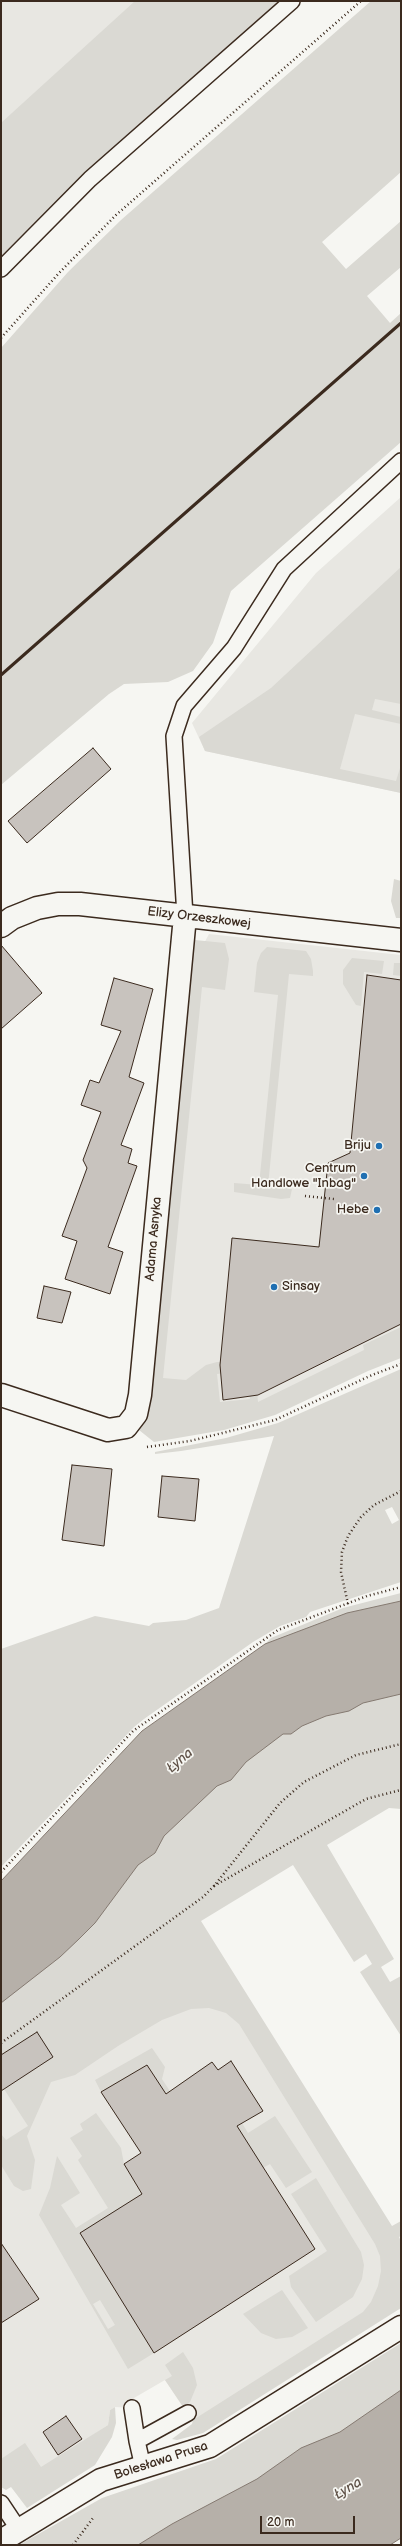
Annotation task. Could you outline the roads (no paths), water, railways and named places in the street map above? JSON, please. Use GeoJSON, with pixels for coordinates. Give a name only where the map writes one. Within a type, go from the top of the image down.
{"type":"FeatureCollection","features":[{"type":"Feature","properties":{"kind":"street","name":"Elizy Orzeszkowej"},"geometry":{"type":"LineString","coordinates":[[1,926],[12,918],[36,908],[58,904],[80,904],[401,940]]}},
{"type":"Feature","properties":{"kind":"street","name":"Adama Asnyka"},"geometry":{"type":"LineString","coordinates":[[1,1395],[108,1430],[126,1427],[136,1414],[140,1395],[185,916]]}},
{"type":"Feature","properties":{"kind":"street","name":"Bolesława Prusa"},"geometry":{"type":"LineString","coordinates":[[1,2540],[101,2480],[210,2446],[401,2326]]}},
{"type":"Feature","properties":{"kind":"lane"},"geometry":{"type":"LineString","coordinates":[[1,270],[90,178],[292,1]]}},
{"type":"Feature","properties":{"kind":"lane"},"geometry":{"type":"LineString","coordinates":[[185,916],[174,736],[184,706],[234,648],[284,569],[401,461]]}},
{"type":"Feature","properties":{"kind":"lane"},"geometry":{"type":"LineString","coordinates":[[132,2408],[143,2467]]}},
{"type":"Feature","properties":{"kind":"lane"},"geometry":{"type":"LineString","coordinates":[[137,2441],[188,2414]]}},
{"type":"Feature","properties":{"kind":"lane"},"geometry":{"type":"LineString","coordinates":[[1,2503],[19,2530]]}},
{"type":"Feature","properties":{"kind":"water","name":"Łyna"},"geometry":{"type":"Polygon","coordinates":[[[401,1601],[401,1694],[363,1703],[349,1711],[326,1716],[302,1726],[291,1734],[283,1734],[246,1762],[231,1780],[217,1786],[164,1836],[155,1853],[138,1865],[95,1923],[79,1939],[60,1957],[1,2003],[1,1881],[142,1731],[265,1644],[347,1613],[401,1601]]]}},
{"type":"Feature","properties":{"kind":"water","name":"Łyna"},"geometry":{"type":"Polygon","coordinates":[[[401,2390],[401,2538],[390,2545],[138,2545],[172,2524],[257,2479],[301,2448],[340,2432],[401,2390]]]}},
{"type":"Feature","properties":{"kind":"railway"},"geometry":{"type":"LineString","coordinates":[[1,675],[401,323]]}},
{"type":"Feature","properties":{"kind":"place","name":"Briju"},"geometry":{"type":"Point","coordinates":[379,1146]}},
{"type":"Feature","properties":{"kind":"place","name":"Centrum Handlowe \"Inbag\""},"geometry":{"type":"Point","coordinates":[364,1176]}},
{"type":"Feature","properties":{"kind":"place","name":"Hebe"},"geometry":{"type":"Point","coordinates":[377,1210]}},
{"type":"Feature","properties":{"kind":"place","name":"Sinsay"},"geometry":{"type":"Point","coordinates":[274,1287]}}]}
